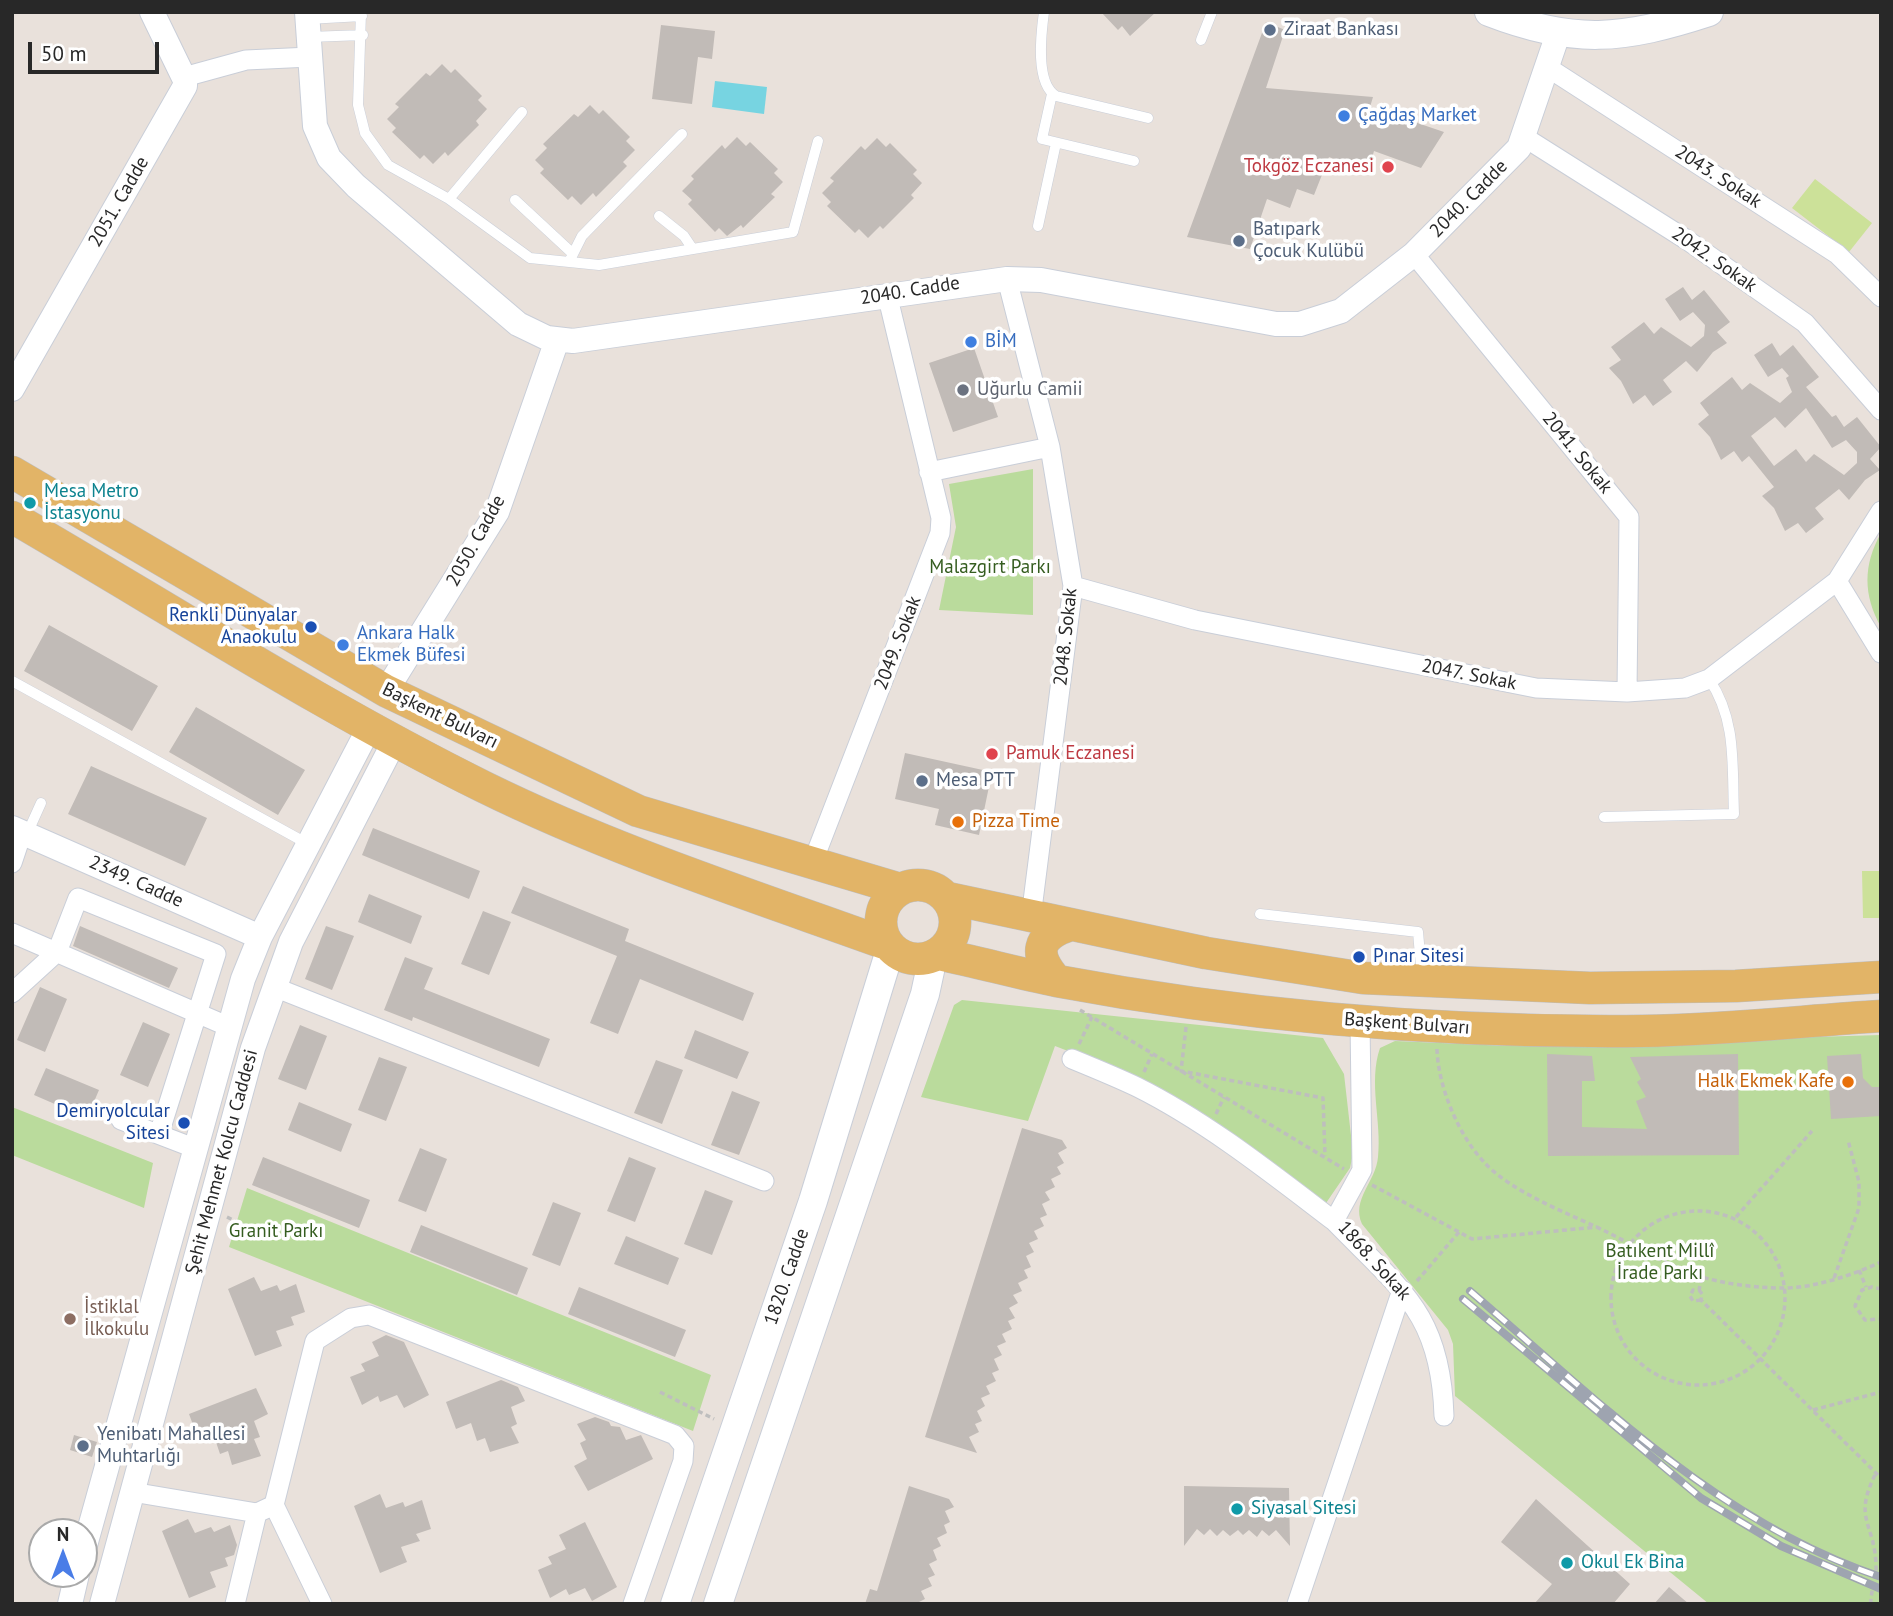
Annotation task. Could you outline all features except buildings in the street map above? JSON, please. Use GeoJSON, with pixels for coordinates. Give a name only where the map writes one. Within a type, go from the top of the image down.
{"type":"FeatureCollection","features":[{"type":"Feature","properties":{"kind":"main road"},"geometry":{"type":"LineString","coordinates":[[1489,12],[1560,23],[1601,35],[1640,31],[1709,12]]}},
{"type":"Feature","properties":{"kind":"main road","name":"Başkent Bulvarı"},"geometry":{"type":"LineString","coordinates":[[12,472],[386,691],[638,811],[900,889]]}},
{"type":"Feature","properties":{"kind":"main road","name":"Başkent Bulvarı"},"geometry":{"type":"LineString","coordinates":[[12,517],[382,733],[484,787],[624,850],[889,946]]}},
{"type":"Feature","properties":{"kind":"main road"},"geometry":{"type":"LineString","coordinates":[[778,905],[798,897],[804,889],[804,862]]}},
{"type":"Feature","properties":{"kind":"main road"},"geometry":{"type":"LineString","coordinates":[[947,898],[953,908],[955,931],[950,942],[936,955],[908,958],[889,946],[880,920],[890,897],[900,889],[925,885],[947,898],[1031,917],[1333,975],[1422,982],[1590,988],[1736,986],[1881,977]]}},
{"type":"Feature","properties":{"kind":"main road"},"geometry":{"type":"LineString","coordinates":[[1063,992],[1045,968],[1042,945],[1047,935],[1070,925]]}},
{"type":"Feature","properties":{"kind":"main road","name":"1820. Cadde"},"geometry":{"type":"LineString","coordinates":[[675,1604],[813,1201],[889,946]]}},
{"type":"Feature","properties":{"kind":"main road","name":"Başkent Bulvarı"},"geometry":{"type":"LineString","coordinates":[[936,955],[1063,992],[1188,1000],[1360,1021],[1436,1026],[1645,1031],[1881,1016]]}},
{"type":"Feature","properties":{"kind":"main road","name":"1820. Cadde"},"geometry":{"type":"LineString","coordinates":[[718,1604],[936,955]]}},
{"type":"Feature","properties":{"kind":"main road"},"geometry":{"type":"LineString","coordinates":[[863,1037],[870,1026],[878,1021],[891,1020],[900,1026],[907,1045]]}},
{"type":"Feature","properties":{"kind":"street"},"geometry":{"type":"LineString","coordinates":[[152,12],[184,77],[246,60],[308,32]]}},
{"type":"Feature","properties":{"kind":"street","name":"2040. Cadde"},"geometry":{"type":"LineString","coordinates":[[308,32],[315,126],[320,143],[342,173],[518,324],[534,334],[556,340],[597,339],[887,294],[1007,279],[1041,280],[1250,321],[1300,324],[1341,310],[1414,254],[1510,158],[1524,137],[1560,23]]}},
{"type":"Feature","properties":{"kind":"street","name":"2043. Sokak"},"geometry":{"type":"LineString","coordinates":[[1547,67],[1837,254],[1881,297]]}},
{"type":"Feature","properties":{"kind":"street","name":"2051. Cadde"},"geometry":{"type":"LineString","coordinates":[[12,388],[183,90],[184,77]]}},
{"type":"Feature","properties":{"kind":"street","name":"2042. Sokak"},"geometry":{"type":"LineString","coordinates":[[1524,137],[1687,240],[1805,323],[1881,410]]}},
{"type":"Feature","properties":{"kind":"street","name":"2041. Sokak"},"geometry":{"type":"LineString","coordinates":[[1414,254],[1629,517],[1627,692]]}},
{"type":"Feature","properties":{"kind":"street","name":"2048. Sokak"},"geometry":{"type":"LineString","coordinates":[[1007,279],[1050,447],[1073,586],[1031,917]]}},
{"type":"Feature","properties":{"kind":"street","name":"2049. Sokak"},"geometry":{"type":"LineString","coordinates":[[804,862],[940,533],[941,518],[887,294]]}},
{"type":"Feature","properties":{"kind":"street","name":"2050. Cadde"},"geometry":{"type":"LineString","coordinates":[[386,691],[497,512],[556,340]]}},
{"type":"Feature","properties":{"kind":"street"},"geometry":{"type":"LineString","coordinates":[[929,472],[1050,447]]}},
{"type":"Feature","properties":{"kind":"street"},"geometry":{"type":"LineString","coordinates":[[1881,511],[1837,581],[1881,653]]}},
{"type":"Feature","properties":{"kind":"street","name":"2047. Sokak"},"geometry":{"type":"LineString","coordinates":[[1073,586],[1195,620],[1536,688],[1627,692],[1685,688],[1709,680],[1837,581]]}},
{"type":"Feature","properties":{"kind":"street","name":"Şehit Mehmet Kolcu Caddesi"},"geometry":{"type":"LineString","coordinates":[[93,1518],[227,1026],[260,937],[308,844],[382,733]]}},
{"type":"Feature","properties":{"kind":"street","name":"Şehit Mehmet Kolcu Caddesi"},"geometry":{"type":"LineString","coordinates":[[102,1604],[253,1048],[291,942],[382,733]]}},
{"type":"Feature","properties":{"kind":"street"},"geometry":{"type":"LineString","coordinates":[[12,863],[20,832]]}},
{"type":"Feature","properties":{"kind":"street","name":"2349. Cadde"},"geometry":{"type":"LineString","coordinates":[[20,832],[260,937]]}},
{"type":"Feature","properties":{"kind":"street"},"geometry":{"type":"LineString","coordinates":[[12,993],[57,952],[78,898],[216,954],[159,1134]]}},
{"type":"Feature","properties":{"kind":"street"},"geometry":{"type":"LineString","coordinates":[[12,933],[227,1026]]}},
{"type":"Feature","properties":{"kind":"street"},"geometry":{"type":"LineString","coordinates":[[274,987],[764,1181]]}},
{"type":"Feature","properties":{"kind":"street","name":"1868. Sokak"},"geometry":{"type":"LineString","coordinates":[[1360,1021],[1363,1161],[1359,1178],[1334,1221],[1404,1293],[1431,1334],[1443,1378],[1444,1416]]}},
{"type":"Feature","properties":{"kind":"street"},"geometry":{"type":"LineString","coordinates":[[1072,1059],[1137,1087],[1165,1103],[1258,1163],[1334,1221]]}},
{"type":"Feature","properties":{"kind":"street"},"geometry":{"type":"LineString","coordinates":[[121,1120],[194,1148]]}},
{"type":"Feature","properties":{"kind":"street"},"geometry":{"type":"LineString","coordinates":[[1297,1604],[1404,1293]]}},
{"type":"Feature","properties":{"kind":"street"},"geometry":{"type":"LineString","coordinates":[[234,1604],[266,1509],[315,1341],[351,1318],[369,1315],[675,1435],[684,1446],[683,1461],[633,1604]]}},
{"type":"Feature","properties":{"kind":"street"},"geometry":{"type":"LineString","coordinates":[[132,1492],[266,1509]]}},
{"type":"Feature","properties":{"kind":"street"},"geometry":{"type":"LineString","coordinates":[[266,1509],[322,1604]]}},
{"type":"Feature","properties":{"kind":"lane"},"geometry":{"type":"LineString","coordinates":[[1044,12],[1044,80],[1052,93],[1148,118]]}},
{"type":"Feature","properties":{"kind":"lane"},"geometry":{"type":"LineString","coordinates":[[1200,40],[1212,12]]}},
{"type":"Feature","properties":{"kind":"lane"},"geometry":{"type":"LineString","coordinates":[[308,32],[362,14],[358,105],[365,133],[388,165],[449,199],[530,258],[570,257],[599,265],[793,232],[818,141]]}},
{"type":"Feature","properties":{"kind":"lane"},"geometry":{"type":"LineString","coordinates":[[308,32],[363,35]]}},
{"type":"Feature","properties":{"kind":"lane"},"geometry":{"type":"LineString","coordinates":[[1052,93],[1042,139],[1134,161]]}},
{"type":"Feature","properties":{"kind":"lane"},"geometry":{"type":"LineString","coordinates":[[449,199],[522,112]]}},
{"type":"Feature","properties":{"kind":"lane"},"geometry":{"type":"LineString","coordinates":[[570,257],[582,236],[681,134]]}},
{"type":"Feature","properties":{"kind":"lane"},"geometry":{"type":"LineString","coordinates":[[1038,226],[1056,143]]}},
{"type":"Feature","properties":{"kind":"lane"},"geometry":{"type":"LineString","coordinates":[[515,200],[570,257]]}},
{"type":"Feature","properties":{"kind":"lane"},"geometry":{"type":"LineString","coordinates":[[659,216],[684,236],[692,248]]}},
{"type":"Feature","properties":{"kind":"lane"},"geometry":{"type":"LineString","coordinates":[[1604,817],[1734,814],[1731,732],[1723,702],[1709,680]]}},
{"type":"Feature","properties":{"kind":"lane"},"geometry":{"type":"LineString","coordinates":[[12,681],[308,844]]}},
{"type":"Feature","properties":{"kind":"lane"},"geometry":{"type":"LineString","coordinates":[[20,832],[41,803]]}},
{"type":"Feature","properties":{"kind":"lane"},"geometry":{"type":"LineString","coordinates":[[1260,914],[1418,932],[1422,982]]}},
{"type":"Feature","properties":{"kind":"path"},"geometry":{"type":"LineString","coordinates":[[1063,992],[1092,1017],[1325,1158],[1472,1239],[1597,1227]]}},
{"type":"Feature","properties":{"kind":"path"},"geometry":{"type":"LineString","coordinates":[[1181,1071],[1188,1000]]}},
{"type":"Feature","properties":{"kind":"path"},"geometry":{"type":"LineString","coordinates":[[1072,1059],[1092,1017]]}},
{"type":"Feature","properties":{"kind":"path"},"geometry":{"type":"LineString","coordinates":[[1436,1026],[1437,1066],[1465,1135],[1483,1162],[1528,1193],[1702,1277],[1783,1288],[1834,1278],[1881,1262]]}},
{"type":"Feature","properties":{"kind":"path"},"geometry":{"type":"LineString","coordinates":[[1181,1071],[1324,1097],[1325,1158]]}},
{"type":"Feature","properties":{"kind":"path"},"geometry":{"type":"LineString","coordinates":[[1736,1217],[1812,1132]]}},
{"type":"Feature","properties":{"kind":"path"},"geometry":{"type":"LineString","coordinates":[[1834,1278],[1859,1208],[1859,1182],[1848,1140]]}},
{"type":"Feature","properties":{"kind":"path"},"geometry":{"type":"LineString","coordinates":[[1698,1211],[1725,1213],[1736,1217],[1753,1228],[1771,1249],[1782,1274],[1785,1302],[1780,1329],[1761,1358],[1745,1372],[1719,1383],[1690,1385],[1661,1378],[1637,1361],[1619,1338],[1611,1309],[1612,1280],[1623,1253],[1643,1231],[1668,1216],[1698,1211]]}},
{"type":"Feature","properties":{"kind":"path"},"geometry":{"type":"LineString","coordinates":[[225,1216],[253,1230]]}},
{"type":"Feature","properties":{"kind":"path"},"geometry":{"type":"LineString","coordinates":[[1404,1293],[1459,1232]]}},
{"type":"Feature","properties":{"kind":"path"},"geometry":{"type":"LineString","coordinates":[[1859,1270],[1867,1288]]}},
{"type":"Feature","properties":{"kind":"path"},"geometry":{"type":"LineString","coordinates":[[1701,1300],[1702,1294],[1699,1290],[1702,1277]]}},
{"type":"Feature","properties":{"kind":"path"},"geometry":{"type":"LineString","coordinates":[[1867,1288],[1881,1289]]}},
{"type":"Feature","properties":{"kind":"path"},"geometry":{"type":"LineString","coordinates":[[1867,1288],[1856,1300],[1857,1311],[1865,1320],[1881,1319]]}},
{"type":"Feature","properties":{"kind":"path"},"geometry":{"type":"LineString","coordinates":[[1699,1290],[1691,1292],[1690,1298],[1695,1302],[1701,1300]]}},
{"type":"Feature","properties":{"kind":"path"},"geometry":{"type":"LineString","coordinates":[[1701,1300],[1881,1478]]}},
{"type":"Feature","properties":{"kind":"path"},"geometry":{"type":"LineString","coordinates":[[1881,1353],[1881,1361]]}},
{"type":"Feature","properties":{"kind":"path"},"geometry":{"type":"LineString","coordinates":[[660,1392],[711,1418]]}},
{"type":"Feature","properties":{"kind":"path"},"geometry":{"type":"LineString","coordinates":[[1813,1410],[1881,1392]]}},
{"type":"Feature","properties":{"kind":"path"},"geometry":{"type":"LineString","coordinates":[[1871,1604],[1876,1556],[1863,1516],[1863,1503],[1875,1473]]}},
{"type":"Feature","properties":{"kind":"green space"},"geometry":{"type":"Polygon","coordinates":[[[1815,179],[1872,223],[1849,252],[1792,208],[1815,179]]]}},
{"type":"Feature","properties":{"kind":"green space","name":"Malazgirt Parkı"},"geometry":{"type":"Polygon","coordinates":[[[1033,469],[1033,615],[939,610],[956,527],[949,484],[1033,469]]]}},
{"type":"Feature","properties":{"kind":"green space"},"geometry":{"type":"Polygon","coordinates":[[[1881,533],[1881,627],[1868,592],[1868,568],[1881,533]]]}},
{"type":"Feature","properties":{"kind":"green space"},"geometry":{"type":"Polygon","coordinates":[[[1862,871],[1881,871],[1881,918],[1863,918],[1862,871]]]}},
{"type":"Feature","properties":{"kind":"green space"},"geometry":{"type":"Polygon","coordinates":[[[962,1000],[1323,1038],[1344,1074],[1353,1153],[1350,1168],[1324,1206],[1135,1077],[1055,1046],[1028,1121],[921,1097],[954,1005],[962,1000]]]}},
{"type":"Feature","properties":{"kind":"green space","name":"Batıkent Millî İrade Parkı"},"geometry":{"type":"Polygon","coordinates":[[[1881,1035],[1881,1604],[1709,1604],[1455,1396],[1453,1344],[1448,1330],[1362,1224],[1359,1215],[1362,1198],[1378,1157],[1375,1075],[1380,1048],[1395,1041],[1509,1046],[1881,1035]]]}},
{"type":"Feature","properties":{"kind":"green space"},"geometry":{"type":"Polygon","coordinates":[[[12,1107],[153,1163],[144,1208],[12,1155],[12,1107]]]}},
{"type":"Feature","properties":{"kind":"green space","name":"Granit Parkı"},"geometry":{"type":"Polygon","coordinates":[[[247,1188],[711,1375],[693,1431],[229,1247],[247,1188]]]}},
{"type":"Feature","properties":{"kind":"water"},"geometry":{"type":"Polygon","coordinates":[[[715,81],[767,87],[764,114],[712,107],[715,81]]]}},
{"type":"Feature","properties":{"kind":"railway"},"geometry":{"type":"LineString","coordinates":[[1470,1291],[1613,1415],[1713,1492],[1822,1554],[1881,1577]]}},
{"type":"Feature","properties":{"kind":"railway"},"geometry":{"type":"LineString","coordinates":[[1463,1299],[1701,1498],[1781,1546],[1881,1589]]}},
{"type":"Feature","properties":{"kind":"place","name":"Ziraat Bankası"},"geometry":{"type":"Point","coordinates":[1270,30]}},
{"type":"Feature","properties":{"kind":"place","name":"Çağdaş Market"},"geometry":{"type":"Point","coordinates":[1344,116]}},
{"type":"Feature","properties":{"kind":"place","name":"Tokgöz Eczanesi"},"geometry":{"type":"Point","coordinates":[1388,167]}},
{"type":"Feature","properties":{"kind":"place","name":"Batıpark Çocuk Kulübü"},"geometry":{"type":"Point","coordinates":[1239,241]}},
{"type":"Feature","properties":{"kind":"place","name":"BİM"},"geometry":{"type":"Point","coordinates":[971,342]}},
{"type":"Feature","properties":{"kind":"place","name":"Uğurlu Camii"},"geometry":{"type":"Point","coordinates":[963,390]}},
{"type":"Feature","properties":{"kind":"place","name":"Mesa Metro İstasyonu"},"geometry":{"type":"Point","coordinates":[30,503]}},
{"type":"Feature","properties":{"kind":"place","name":"Renkli Dünyalar Anaokulu"},"geometry":{"type":"Point","coordinates":[311,627]}},
{"type":"Feature","properties":{"kind":"place","name":"Ankara Halk Ekmek Büfesi"},"geometry":{"type":"Point","coordinates":[343,645]}},
{"type":"Feature","properties":{"kind":"place","name":"Pamuk Eczanesi"},"geometry":{"type":"Point","coordinates":[992,754]}},
{"type":"Feature","properties":{"kind":"place","name":"Mesa PTT"},"geometry":{"type":"Point","coordinates":[922,781]}},
{"type":"Feature","properties":{"kind":"place","name":"Pizza Time"},"geometry":{"type":"Point","coordinates":[958,822]}},
{"type":"Feature","properties":{"kind":"place","name":"Pınar Sitesi"},"geometry":{"type":"Point","coordinates":[1359,957]}},
{"type":"Feature","properties":{"kind":"place","name":"Halk Ekmek Kafe"},"geometry":{"type":"Point","coordinates":[1848,1082]}},
{"type":"Feature","properties":{"kind":"place","name":"Demiryolcular Sitesi"},"geometry":{"type":"Point","coordinates":[184,1123]}},
{"type":"Feature","properties":{"kind":"place","name":"İstiklal İlkokulu"},"geometry":{"type":"Point","coordinates":[70,1319]}},
{"type":"Feature","properties":{"kind":"place","name":"Yenibatı Mahallesi Muhtarlığı"},"geometry":{"type":"Point","coordinates":[83,1446]}},
{"type":"Feature","properties":{"kind":"place","name":"Siyasal Sitesi"},"geometry":{"type":"Point","coordinates":[1237,1509]}},
{"type":"Feature","properties":{"kind":"place","name":"Okul Ek Bina"},"geometry":{"type":"Point","coordinates":[1567,1563]}}]}
